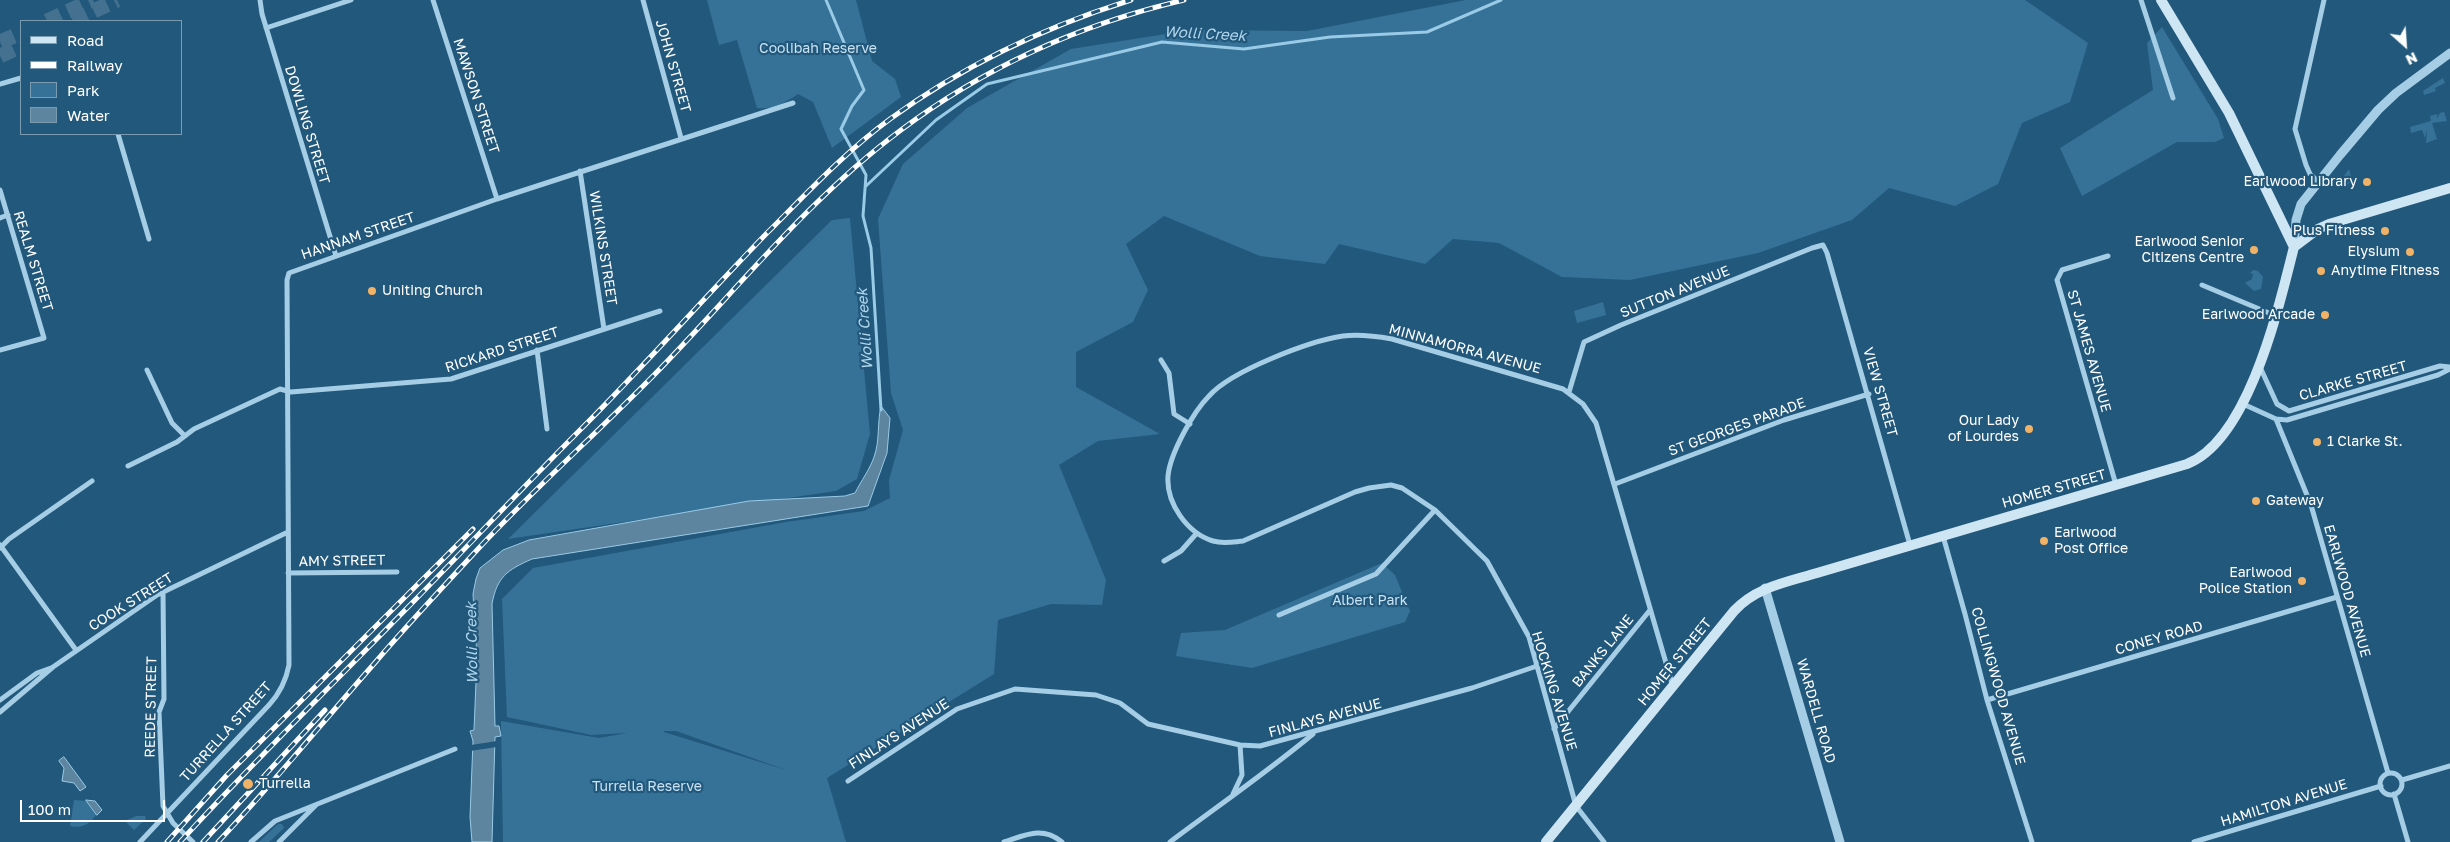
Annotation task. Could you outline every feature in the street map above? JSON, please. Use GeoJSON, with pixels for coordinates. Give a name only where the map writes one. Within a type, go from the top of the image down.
{"type":"FeatureCollection","features":[{"type":"Feature","properties":{"kind":"main road"},"geometry":{"type":"LineString","coordinates":[[2161,0],[2228,113],[2294,247],[2318,229],[2329,224],[2450,188]]}},
{"type":"Feature","properties":{"kind":"main road","name":"HOMER STREET"},"geometry":{"type":"LineString","coordinates":[[1546,842],[1734,611],[1751,595],[1766,588],[2198,459],[2217,442],[2242,404],[2277,316],[2294,247]]}},
{"type":"Feature","properties":{"kind":"street","name":"DOWLING STREET"},"geometry":{"type":"LineString","coordinates":[[260,0],[266,28],[336,256]]}},
{"type":"Feature","properties":{"kind":"street"},"geometry":{"type":"LineString","coordinates":[[266,28],[351,0]]}},
{"type":"Feature","properties":{"kind":"street","name":"MAWSON STREET"},"geometry":{"type":"LineString","coordinates":[[433,0],[497,199]]}},
{"type":"Feature","properties":{"kind":"street","name":"JOHN STREET"},"geometry":{"type":"LineString","coordinates":[[643,0],[681,138]]}},
{"type":"Feature","properties":{"kind":"street"},"geometry":{"type":"LineString","coordinates":[[2141,0],[2173,98]]}},
{"type":"Feature","properties":{"kind":"street"},"geometry":{"type":"LineString","coordinates":[[2319,182],[2310,174],[2295,129],[2324,0]]}},
{"type":"Feature","properties":{"kind":"street","name":"HOMER STREET"},"geometry":{"type":"LineString","coordinates":[[2294,247],[2296,220],[2301,204],[2378,110],[2396,93],[2450,53]]}},
{"type":"Feature","properties":{"kind":"street"},"geometry":{"type":"LineString","coordinates":[[0,84],[20,78]]}},
{"type":"Feature","properties":{"kind":"street","name":"HANNAM STREET"},"geometry":{"type":"LineString","coordinates":[[286,680],[288,665],[288,276],[294,270],[497,199],[793,103]]}},
{"type":"Feature","properties":{"kind":"street"},"geometry":{"type":"LineString","coordinates":[[118,135],[149,239]]}},
{"type":"Feature","properties":{"kind":"street","name":"WILKINS STREET"},"geometry":{"type":"LineString","coordinates":[[580,171],[604,329]]}},
{"type":"Feature","properties":{"kind":"street","name":"REALM STREET"},"geometry":{"type":"LineString","coordinates":[[0,190],[44,338],[0,350]]}},
{"type":"Feature","properties":{"kind":"street"},"geometry":{"type":"LineString","coordinates":[[0,218],[8,216]]}},
{"type":"Feature","properties":{"kind":"street","name":"SUTTON AVENUE"},"geometry":{"type":"LineString","coordinates":[[1569,392],[1584,342],[1621,325],[1823,245]]}},
{"type":"Feature","properties":{"kind":"street","name":"VIEW STREET"},"geometry":{"type":"LineString","coordinates":[[1823,245],[1828,253],[1869,394],[1910,546]]}},
{"type":"Feature","properties":{"kind":"street","name":"ST JAMES AVENUE"},"geometry":{"type":"LineString","coordinates":[[2108,256],[2062,270],[2057,280],[2116,485]]}},
{"type":"Feature","properties":{"kind":"street"},"geometry":{"type":"LineString","coordinates":[[2202,284],[2277,316]]}},
{"type":"Feature","properties":{"kind":"street","name":"RICKARD STREET"},"geometry":{"type":"LineString","coordinates":[[128,466],[177,442],[194,429],[280,389],[287,391],[445,380],[660,311]]}},
{"type":"Feature","properties":{"kind":"street","name":"MINNAMORRA AVENUE"},"geometry":{"type":"LineString","coordinates":[[1196,534],[1173,503],[1168,479],[1174,456],[1190,424],[1208,396],[1229,378],[1318,342],[1344,336],[1370,335],[1392,339],[1550,384],[1569,392],[1583,404],[1596,423],[1673,687]]}},
{"type":"Feature","properties":{"kind":"street"},"geometry":{"type":"LineString","coordinates":[[536,350],[547,429]]}},
{"type":"Feature","properties":{"kind":"street"},"geometry":{"type":"LineString","coordinates":[[1162,360],[1169,373],[1174,414],[1190,424]]}},
{"type":"Feature","properties":{"kind":"street","name":"CLARKE STREET"},"geometry":{"type":"LineString","coordinates":[[2259,363],[2277,404],[2289,411],[2440,366],[2450,368]]}},
{"type":"Feature","properties":{"kind":"street","name":"CLARKE STREET"},"geometry":{"type":"LineString","coordinates":[[2242,404],[2276,419],[2287,420],[2438,375],[2450,368]]}},
{"type":"Feature","properties":{"kind":"street"},"geometry":{"type":"LineString","coordinates":[[147,370],[172,423],[185,436]]}},
{"type":"Feature","properties":{"kind":"street","name":"ST GEORGES PARADE"},"geometry":{"type":"LineString","coordinates":[[1615,484],[1784,420],[1869,394]]}},
{"type":"Feature","properties":{"kind":"street","name":"EARLWOOD AVENUE"},"geometry":{"type":"LineString","coordinates":[[2276,419],[2309,499],[2388,773]]}},
{"type":"Feature","properties":{"kind":"street"},"geometry":{"type":"LineString","coordinates":[[76,650],[0,547],[92,481]]}},
{"type":"Feature","properties":{"kind":"street","name":"HOCKING AVENUE"},"geometry":{"type":"LineString","coordinates":[[1196,534],[1224,543],[1243,541],[1355,492],[1391,485],[1402,488],[1435,510],[1487,561],[1529,637],[1576,806]]}},
{"type":"Feature","properties":{"kind":"street"},"geometry":{"type":"LineString","coordinates":[[1279,615],[1376,574],[1435,510]]}},
{"type":"Feature","properties":{"kind":"street","name":"COOK STREET"},"geometry":{"type":"LineString","coordinates":[[0,712],[76,650],[164,591],[288,532]]}},
{"type":"Feature","properties":{"kind":"street"},"geometry":{"type":"LineString","coordinates":[[1164,561],[1181,551],[1196,534]]}},
{"type":"Feature","properties":{"kind":"street","name":"COLLINGWOOD AVENUE"},"geometry":{"type":"LineString","coordinates":[[1943,536],[1987,700],[2032,842]]}},
{"type":"Feature","properties":{"kind":"street","name":"AMY STREET"},"geometry":{"type":"LineString","coordinates":[[288,573],[397,572]]}},
{"type":"Feature","properties":{"kind":"street","name":"WARDELL ROAD"},"geometry":{"type":"LineString","coordinates":[[1766,588],[1840,842]]}},
{"type":"Feature","properties":{"kind":"street","name":"REEDE STREET"},"geometry":{"type":"LineString","coordinates":[[164,591],[164,699],[159,712],[163,806],[173,823],[193,842]]}},
{"type":"Feature","properties":{"kind":"street","name":"CONEY ROAD"},"geometry":{"type":"LineString","coordinates":[[1987,700],[2337,597]]}},
{"type":"Feature","properties":{"kind":"street","name":"BANKS LANE"},"geometry":{"type":"LineString","coordinates":[[1554,729],[1650,610]]}},
{"type":"Feature","properties":{"kind":"street","name":"FINLAYS AVENUE"},"geometry":{"type":"LineString","coordinates":[[848,781],[958,709],[1015,689],[1096,695],[1120,703],[1148,724],[1240,745],[1260,746],[1274,744],[1472,688],[1537,666]]}},
{"type":"Feature","properties":{"kind":"street"},"geometry":{"type":"LineString","coordinates":[[0,700],[37,673],[53,667]]}},
{"type":"Feature","properties":{"kind":"street","name":"TURRELLA STREET"},"geometry":{"type":"LineString","coordinates":[[140,842],[270,705],[286,680]]}},
{"type":"Feature","properties":{"kind":"street"},"geometry":{"type":"LineString","coordinates":[[1170,842],[1233,794],[1255,781],[1316,732]]}},
{"type":"Feature","properties":{"kind":"street"},"geometry":{"type":"LineString","coordinates":[[1233,794],[1242,775],[1240,745]]}},
{"type":"Feature","properties":{"kind":"street"},"geometry":{"type":"LineString","coordinates":[[251,842],[275,821],[455,749]]}},
{"type":"Feature","properties":{"kind":"street"},"geometry":{"type":"LineString","coordinates":[[2402,780],[2450,766]]}},
{"type":"Feature","properties":{"kind":"street"},"geometry":{"type":"LineString","coordinates":[[2388,773],[2395,773],[2402,780],[2400,790],[2394,794],[2388,794],[2381,786],[2383,777],[2388,773]]}},
{"type":"Feature","properties":{"kind":"street","name":"HAMILTON AVENUE"},"geometry":{"type":"LineString","coordinates":[[2194,842],[2381,786]]}},
{"type":"Feature","properties":{"kind":"street"},"geometry":{"type":"LineString","coordinates":[[2394,794],[2408,842]]}},
{"type":"Feature","properties":{"kind":"street"},"geometry":{"type":"LineString","coordinates":[[279,842],[318,803]]}},
{"type":"Feature","properties":{"kind":"street"},"geometry":{"type":"LineString","coordinates":[[1576,806],[1604,842]]}},
{"type":"Feature","properties":{"kind":"street"},"geometry":{"type":"LineString","coordinates":[[1004,842],[1030,833],[1051,834],[1062,842]]}},
{"type":"Feature","properties":{"kind":"green space","name":"Coolibah Reserve"},"geometry":{"type":"Polygon","coordinates":[[[707,0],[856,0],[872,61],[895,79],[901,97],[832,148],[813,102],[798,94],[778,105],[768,108],[757,108],[737,40],[719,45],[707,0]]]}},
{"type":"Feature","properties":{"kind":"green space","name":"Turrella Reserve"},"geometry":{"type":"Polygon","coordinates":[[[1466,0],[2025,0],[2088,43],[2070,102],[2022,123],[1998,184],[1955,206],[1889,188],[1852,220],[1758,253],[1630,280],[1562,277],[1499,243],[1453,239],[1425,264],[1339,244],[1325,264],[1260,256],[1164,216],[1126,244],[1148,290],[1133,322],[1076,352],[1076,387],[1160,434],[1098,441],[1059,465],[1106,580],[1102,605],[1051,604],[998,620],[994,674],[827,778],[846,842],[503,842],[501,721],[599,738],[627,733],[591,735],[507,717],[502,599],[533,568],[786,522],[864,511],[890,498],[889,480],[903,430],[891,393],[878,219],[903,164],[967,108],[1071,49],[1191,30],[1307,31],[1466,0]],[[676,731],[664,732],[789,771],[676,731]]]}},
{"type":"Feature","properties":{"kind":"green space"},"geometry":{"type":"Polygon","coordinates":[[[2162,27],[2218,119],[2224,138],[2215,142],[2177,142],[2082,196],[2060,148],[2153,90],[2147,43],[2162,27]]]}},
{"type":"Feature","properties":{"kind":"green space"},"geometry":{"type":"Polygon","coordinates":[[[2443,78],[2445,83],[2435,88],[2436,91],[2424,95],[2423,91],[2443,78]]]}},
{"type":"Feature","properties":{"kind":"green space"},"geometry":{"type":"Polygon","coordinates":[[[2444,112],[2447,121],[2432,123],[2437,139],[2426,143],[2427,129],[2425,138],[2422,130],[2411,133],[2410,127],[2431,121],[2430,116],[2437,114],[2437,118],[2440,113],[2444,112]]]}},
{"type":"Feature","properties":{"kind":"green space"},"geometry":{"type":"Polygon","coordinates":[[[2349,169],[2353,183],[2344,185],[2340,181],[2349,169]]]}},
{"type":"Feature","properties":{"kind":"green space"},"geometry":{"type":"Polygon","coordinates":[[[850,218],[870,434],[857,479],[836,491],[508,539],[832,220],[850,218]]]}},
{"type":"Feature","properties":{"kind":"green space"},"geometry":{"type":"Polygon","coordinates":[[[2253,270],[2258,271],[2263,277],[2261,289],[2254,291],[2245,283],[2252,279],[2253,274],[2250,273],[2253,270]]]}},
{"type":"Feature","properties":{"kind":"green space"},"geometry":{"type":"Polygon","coordinates":[[[1603,302],[1606,315],[1577,323],[1574,311],[1603,302]]]}},
{"type":"Feature","properties":{"kind":"green space","name":"Albert Park"},"geometry":{"type":"Polygon","coordinates":[[[1382,563],[1395,575],[1410,611],[1405,622],[1252,668],[1176,656],[1181,633],[1225,630],[1382,563]]]}},
{"type":"Feature","properties":{"kind":"green space"},"geometry":{"type":"Polygon","coordinates":[[[74,800],[86,801],[96,815],[85,825],[78,827],[70,826],[74,800]]]}},
{"type":"Feature","properties":{"kind":"green space"},"geometry":{"type":"Polygon","coordinates":[[[136,816],[145,816],[146,819],[134,830],[125,821],[136,816]]]}},
{"type":"Feature","properties":{"kind":"green space"},"geometry":{"type":"Polygon","coordinates":[[[278,824],[282,824],[284,828],[269,842],[259,842],[278,824]]]}},
{"type":"Feature","properties":{"kind":"water"},"geometry":{"type":"Polygon","coordinates":[[[881,406],[890,418],[887,453],[868,506],[532,559],[504,576],[497,587],[492,604],[495,726],[499,726],[501,736],[495,737],[492,842],[472,842],[470,817],[473,741],[470,731],[474,730],[477,657],[473,594],[480,568],[503,550],[529,540],[749,501],[845,496],[855,493],[876,451],[881,406]]]}},
{"type":"Feature","properties":{"kind":"water"},"geometry":{"type":"Polygon","coordinates":[[[64,757],[86,787],[80,791],[74,783],[62,781],[64,768],[59,761],[64,757]]]}},
{"type":"Feature","properties":{"kind":"water"},"geometry":{"type":"Polygon","coordinates":[[[86,800],[95,801],[102,810],[97,815],[86,800]]]}},
{"type":"Feature","properties":{"kind":"pier"},"geometry":{"type":"Polygon","coordinates":[[[497,741],[497,747],[470,751],[471,745],[497,741]]]}},
{"type":"Feature","properties":{"kind":"waterway","name":"Wolli Creek"},"geometry":{"type":"LineString","coordinates":[[826,0],[864,90],[852,106],[841,129],[866,175],[863,216],[871,248],[881,410]]}},
{"type":"Feature","properties":{"kind":"waterway","name":"Wolli Creek"},"geometry":{"type":"LineString","coordinates":[[866,186],[936,120],[987,84],[1162,42],[1244,49],[1330,37],[1427,32],[1501,0]]}},
{"type":"Feature","properties":{"kind":"tunnel"},"geometry":{"type":"LineString","coordinates":[[49,20],[93,0]]}},
{"type":"Feature","properties":{"kind":"tunnel"},"geometry":{"type":"LineString","coordinates":[[75,20],[117,0]]}},
{"type":"Feature","properties":{"kind":"tunnel"},"geometry":{"type":"LineString","coordinates":[[0,42],[20,33]]}},
{"type":"Feature","properties":{"kind":"tunnel"},"geometry":{"type":"LineString","coordinates":[[0,56],[20,46]]}},
{"type":"Feature","properties":{"kind":"railway"},"geometry":{"type":"LineString","coordinates":[[180,842],[267,750],[604,406],[767,233],[857,145],[918,99],[1006,49],[1067,22],[1131,0]]}},
{"type":"Feature","properties":{"kind":"railway"},"geometry":{"type":"LineString","coordinates":[[218,842],[277,777],[399,635],[478,549],[655,374],[803,216],[867,157],[933,107],[966,86],[1035,50],[1108,22],[1184,0]]}},
{"type":"Feature","properties":{"kind":"railway"},"geometry":{"type":"LineString","coordinates":[[167,842],[227,775],[473,529]]}},
{"type":"Feature","properties":{"kind":"railway"},"geometry":{"type":"LineString","coordinates":[[203,842],[325,710]]}},
{"type":"Feature","properties":{"kind":"place","name":"Earlwood Library"},"geometry":{"type":"Point","coordinates":[2367,182]}},
{"type":"Feature","properties":{"kind":"place","name":"Plus Fitness"},"geometry":{"type":"Point","coordinates":[2385,231]}},
{"type":"Feature","properties":{"kind":"place","name":"Earlwood Senior Citizens Centre"},"geometry":{"type":"Point","coordinates":[2254,250]}},
{"type":"Feature","properties":{"kind":"place","name":"Elysium"},"geometry":{"type":"Point","coordinates":[2410,252]}},
{"type":"Feature","properties":{"kind":"place","name":"Anytime Fitness"},"geometry":{"type":"Point","coordinates":[2321,271]}},
{"type":"Feature","properties":{"kind":"place","name":"Uniting Church"},"geometry":{"type":"Point","coordinates":[372,291]}},
{"type":"Feature","properties":{"kind":"place","name":"Earlwood Arcade"},"geometry":{"type":"Point","coordinates":[2325,315]}},
{"type":"Feature","properties":{"kind":"place","name":"Our Lady of Lourdes"},"geometry":{"type":"Point","coordinates":[2029,429]}},
{"type":"Feature","properties":{"kind":"place","name":"1 Clarke St."},"geometry":{"type":"Point","coordinates":[2317,442]}},
{"type":"Feature","properties":{"kind":"place","name":"Gateway"},"geometry":{"type":"Point","coordinates":[2256,501]}},
{"type":"Feature","properties":{"kind":"place","name":"Earlwood Post Office"},"geometry":{"type":"Point","coordinates":[2044,541]}},
{"type":"Feature","properties":{"kind":"place","name":"Earlwood Police Station"},"geometry":{"type":"Point","coordinates":[2302,581]}},
{"type":"Feature","properties":{"kind":"place","name":"Turrella"},"geometry":{"type":"Point","coordinates":[248,784]}}]}
